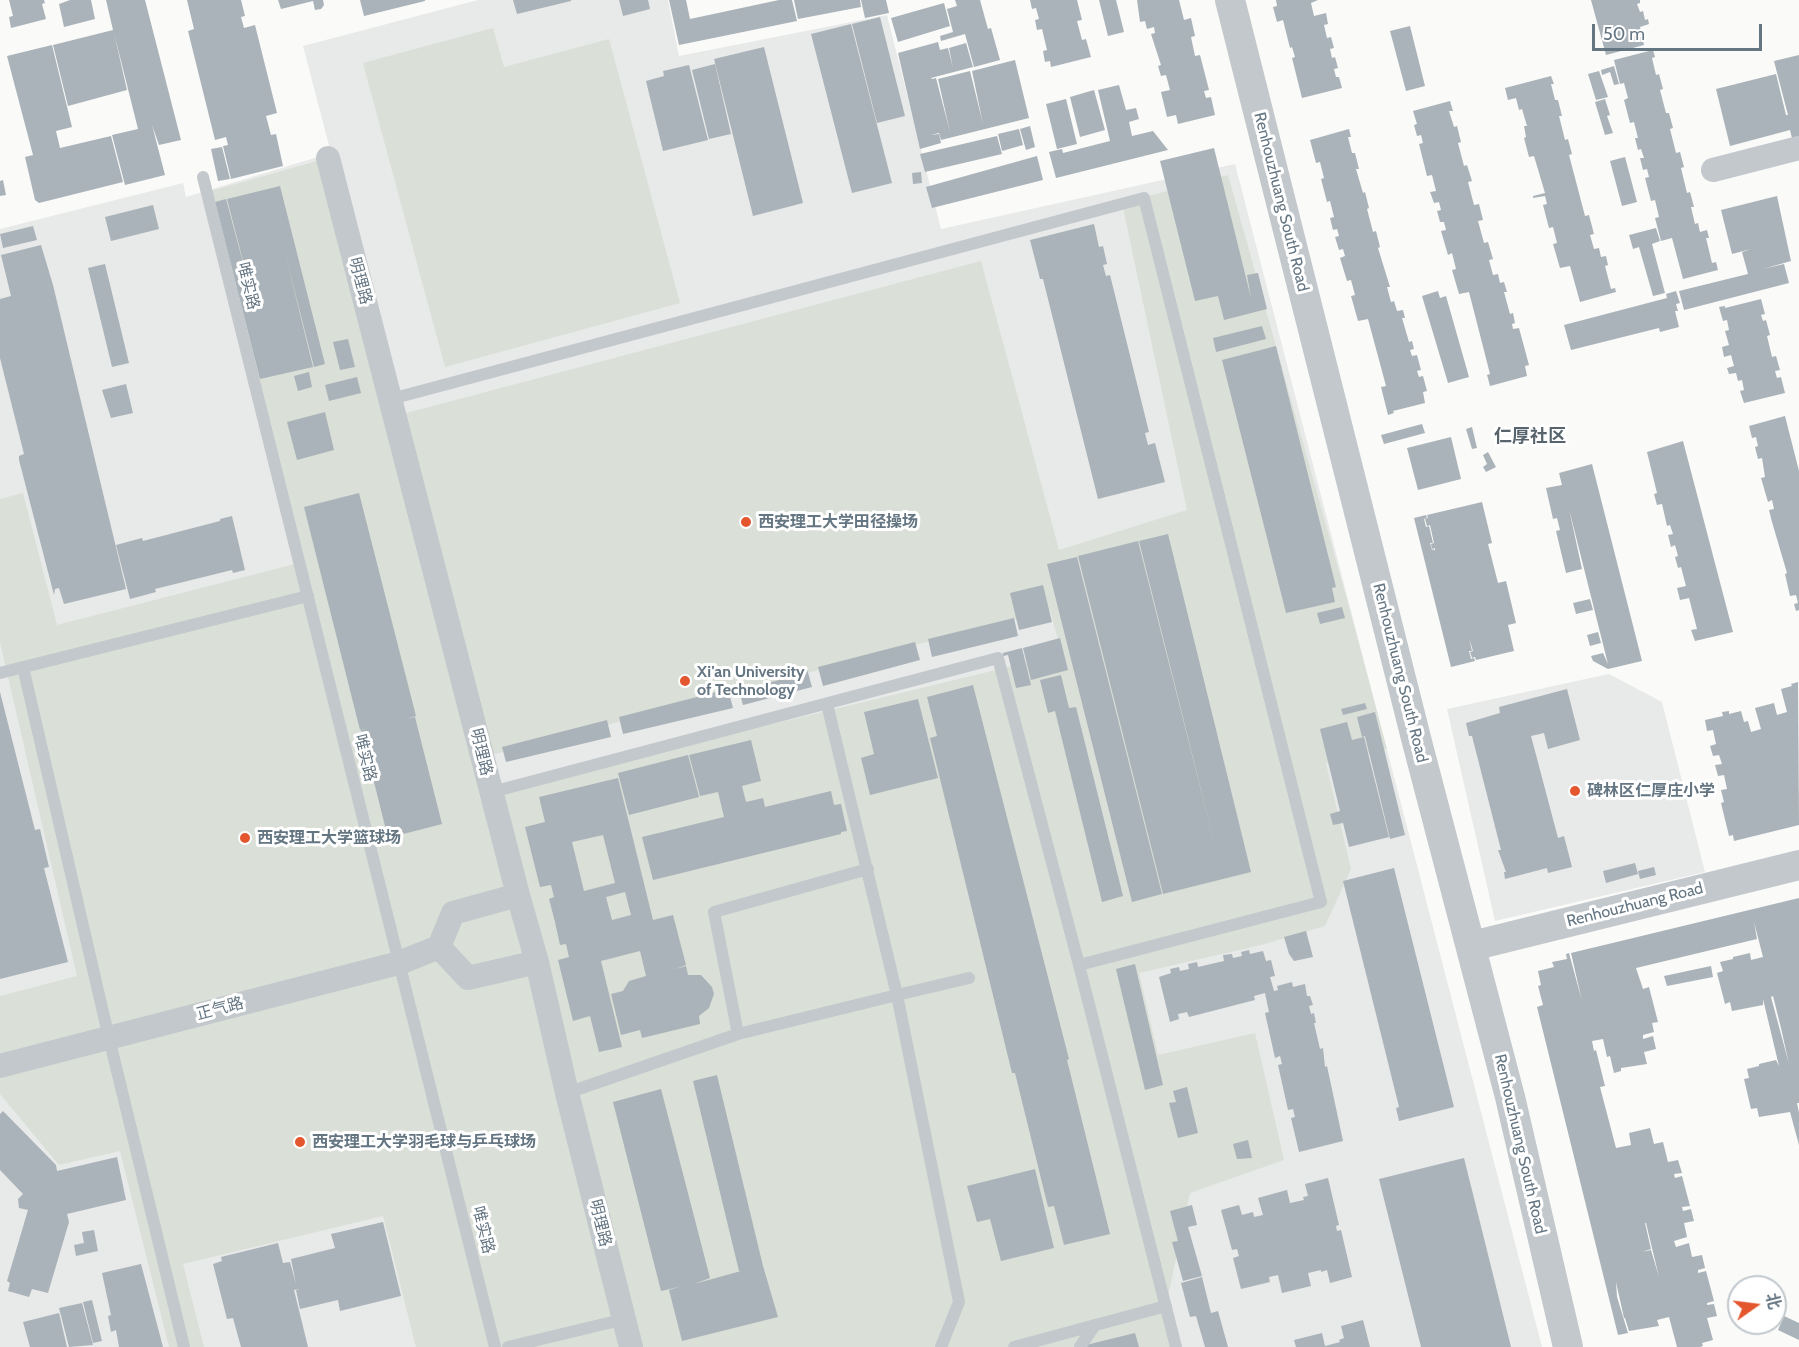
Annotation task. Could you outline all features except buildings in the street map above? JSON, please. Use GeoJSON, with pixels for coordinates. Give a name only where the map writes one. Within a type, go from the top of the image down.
{"type":"FeatureCollection","features":[{"type":"Feature","properties":{"kind":"street","name":"Renhouzhuang South Road"},"geometry":{"type":"LineString","coordinates":[[1230,0],[1510,1097],[1568,1347]]}},
{"type":"Feature","properties":{"kind":"street"},"geometry":{"type":"LineString","coordinates":[[1713,170],[1799,148]]}},
{"type":"Feature","properties":{"kind":"street","name":"明理路"},"geometry":{"type":"LineString","coordinates":[[328,158],[537,962],[567,1093],[631,1347]]}},
{"type":"Feature","properties":{"kind":"street","name":"Renhouzhuang Road"},"geometry":{"type":"LineString","coordinates":[[1472,946],[1799,865]]}},
{"type":"Feature","properties":{"kind":"street"},"geometry":{"type":"LineString","coordinates":[[518,895],[453,913],[439,947],[468,978],[537,962]]}},
{"type":"Feature","properties":{"kind":"street","name":"正气路"},"geometry":{"type":"LineString","coordinates":[[0,1066],[399,963],[439,947]]}},
{"type":"Feature","properties":{"kind":"lane","name":"唯实路"},"geometry":{"type":"LineString","coordinates":[[203,177],[495,1347]]}},
{"type":"Feature","properties":{"kind":"lane"},"geometry":{"type":"LineString","coordinates":[[391,399],[1144,198],[1321,902],[1079,965]]}},
{"type":"Feature","properties":{"kind":"lane"},"geometry":{"type":"LineString","coordinates":[[0,673],[308,596]]}},
{"type":"Feature","properties":{"kind":"lane"},"geometry":{"type":"LineString","coordinates":[[492,792],[998,658],[1176,1347]]}},
{"type":"Feature","properties":{"kind":"lane"},"geometry":{"type":"LineString","coordinates":[[23,667],[184,1347]]}},
{"type":"Feature","properties":{"kind":"lane"},"geometry":{"type":"LineString","coordinates":[[827,704],[897,995],[959,1302],[941,1347]]}},
{"type":"Feature","properties":{"kind":"lane"},"geometry":{"type":"LineString","coordinates":[[738,1034],[714,912],[868,869]]}},
{"type":"Feature","properties":{"kind":"lane"},"geometry":{"type":"LineString","coordinates":[[567,1093],[738,1034],[969,978]]}},
{"type":"Feature","properties":{"kind":"lane"},"geometry":{"type":"LineString","coordinates":[[1014,1347],[1166,1306]]}},
{"type":"Feature","properties":{"kind":"lane"},"geometry":{"type":"LineString","coordinates":[[508,1347],[625,1319]]}},
{"type":"Feature","properties":{"kind":"lane"},"geometry":{"type":"LineString","coordinates":[[1080,1347],[1095,1325]]}},
{"type":"Feature","properties":{"kind":"shaded area","name":"Xi'an University of Technology"},"geometry":{"type":"Polygon","coordinates":[[[478,0],[668,0],[679,56],[887,15],[941,229],[1235,164],[1542,1347],[0,1347],[0,229],[183,183],[186,197],[331,153],[303,46],[478,0]]]}},
{"type":"Feature","properties":{"kind":"shaded area"},"geometry":{"type":"Polygon","coordinates":[[[493,28],[504,67],[609,39],[680,303],[445,367],[363,63],[493,28]]]}},
{"type":"Feature","properties":{"kind":"shaded area"},"geometry":{"type":"Polygon","coordinates":[[[328,158],[625,1347],[416,1347],[383,1216],[183,1264],[204,1347],[169,1347],[120,1151],[59,1165],[0,1094],[0,996],[77,976],[0,642],[0,499],[23,493],[57,625],[299,563],[207,192],[328,158]]]}},
{"type":"Feature","properties":{"kind":"shaded area"},"geometry":{"type":"Polygon","coordinates":[[[1228,175],[1387,749],[1326,763],[1351,869],[1325,926],[1261,945],[1139,973],[1158,1055],[1255,1033],[1284,1160],[1190,1193],[1166,1306],[1177,1347],[627,1347],[492,792],[1062,654],[1050,610],[483,757],[395,416],[981,261],[1059,550],[1187,510],[1122,203],[1228,175]]]}},
{"type":"Feature","properties":{"kind":"shaded area","name":"碑林区仁厚庄小学"},"geometry":{"type":"Polygon","coordinates":[[[1609,674],[1662,702],[1705,872],[1495,921],[1447,709],[1609,674]]]}},
{"type":"Feature","properties":{"kind":"place","name":"西安理工大学田径操场"},"geometry":{"type":"Point","coordinates":[746,522]}},
{"type":"Feature","properties":{"kind":"place","name":"Xi'an University of Technology"},"geometry":{"type":"Point","coordinates":[685,681]}},
{"type":"Feature","properties":{"kind":"place","name":"碑林区仁厚庄小学"},"geometry":{"type":"Point","coordinates":[1575,791]}},
{"type":"Feature","properties":{"kind":"place","name":"西安理工大学篮球场"},"geometry":{"type":"Point","coordinates":[245,838]}},
{"type":"Feature","properties":{"kind":"place","name":"西安理工大学羽毛球与乒乓球场"},"geometry":{"type":"Point","coordinates":[300,1142]}},
{"type":"Feature","properties":{"kind":"district","name":"仁厚社区"},"geometry":{"type":"Point","coordinates":[1530,437]}}]}
